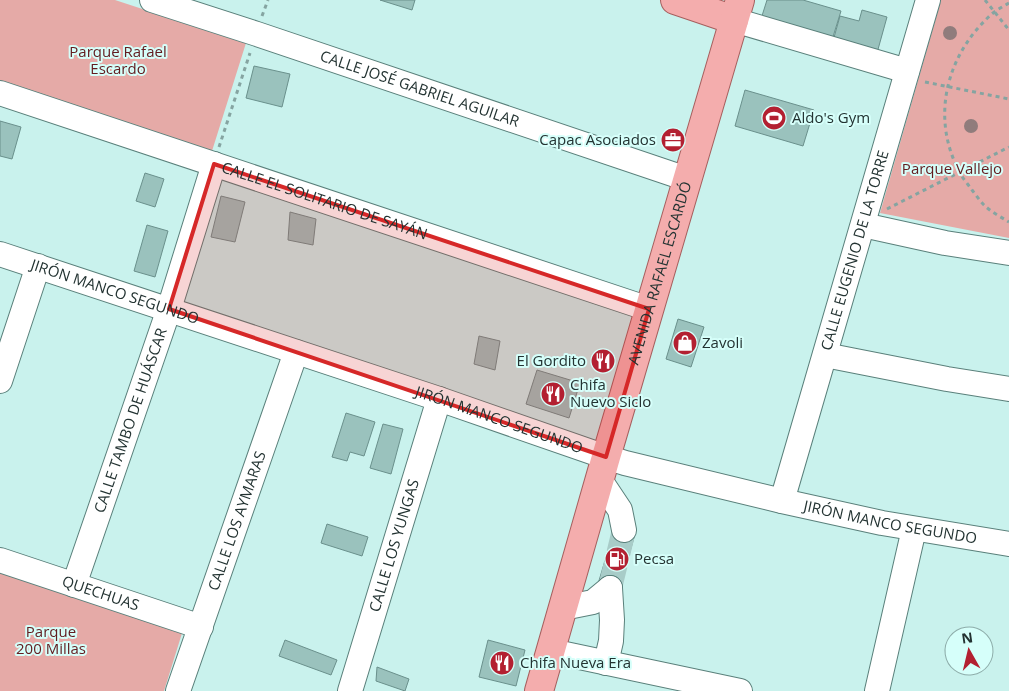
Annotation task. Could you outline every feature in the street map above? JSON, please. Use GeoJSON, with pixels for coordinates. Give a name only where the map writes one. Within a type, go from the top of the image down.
{"type":"FeatureCollection","features":[{"type":"Feature","properties":{"kind":"main road"},"geometry":{"type":"LineString","coordinates":[[675,0],[737,10]]}},
{"type":"Feature","properties":{"kind":"main road","name":"AVENIDA RAFAEL ESCARDÓ"},"geometry":{"type":"LineString","coordinates":[[539,691],[737,10]]}},
{"type":"Feature","properties":{"kind":"street","name":"CALLE JOSÉ GABRIEL AGUILAR"},"geometry":{"type":"LineString","coordinates":[[152,0],[687,179]]}},
{"type":"Feature","properties":{"kind":"street","name":"CALLE EUGENIO DE LA TORRE"},"geometry":{"type":"LineString","coordinates":[[782,501],[825,355],[871,219],[913,76],[928,0]]}},
{"type":"Feature","properties":{"kind":"street"},"geometry":{"type":"LineString","coordinates":[[737,10],[913,76]]}},
{"type":"Feature","properties":{"kind":"street","name":"CALLE EL SOLITARIO DE SAYÁN"},"geometry":{"type":"LineString","coordinates":[[0,93],[649,309]]}},
{"type":"Feature","properties":{"kind":"street","name":"CALLE TAMBO DE HUÁSCAR"},"geometry":{"type":"LineString","coordinates":[[74,585],[169,309],[214,164]]}},
{"type":"Feature","properties":{"kind":"street"},"geometry":{"type":"LineString","coordinates":[[871,219],[945,243],[1009,253]]}},
{"type":"Feature","properties":{"kind":"street","name":"JIRÓN MANCO SEGUNDO"},"geometry":{"type":"LineString","coordinates":[[0,254],[439,399],[603,468],[625,463],[782,501],[914,529],[1009,544]]}},
{"type":"Feature","properties":{"kind":"street"},"geometry":{"type":"LineString","coordinates":[[0,381],[38,266]]}},
{"type":"Feature","properties":{"kind":"street","name":"CALLE LOS AYMARAS"},"geometry":{"type":"LineString","coordinates":[[178,691],[296,352]]}},
{"type":"Feature","properties":{"kind":"street"},"geometry":{"type":"LineString","coordinates":[[825,355],[947,379],[1009,388]]}},
{"type":"Feature","properties":{"kind":"street","name":"CALLE LOS YUNGAS"},"geometry":{"type":"LineString","coordinates":[[350,691],[439,399]]}},
{"type":"Feature","properties":{"kind":"street"},"geometry":{"type":"LineString","coordinates":[[603,468],[620,510],[624,530]]}},
{"type":"Feature","properties":{"kind":"street"},"geometry":{"type":"LineString","coordinates":[[877,691],[914,529]]}},
{"type":"Feature","properties":{"kind":"street","name":"QUECHUAS"},"geometry":{"type":"LineString","coordinates":[[0,560],[201,627]]}},
{"type":"Feature","properties":{"kind":"street"},"geometry":{"type":"LineString","coordinates":[[564,608],[593,602],[610,588],[612,620],[606,663]]}},
{"type":"Feature","properties":{"kind":"street"},"geometry":{"type":"LineString","coordinates":[[551,651],[740,691]]}},
{"type":"Feature","properties":{"kind":"path"},"geometry":{"type":"LineString","coordinates":[[214,164],[268,0]]}},
{"type":"Feature","properties":{"kind":"path"},"geometry":{"type":"LineString","coordinates":[[985,0],[1009,30]]}},
{"type":"Feature","properties":{"kind":"path"},"geometry":{"type":"LineString","coordinates":[[1009,3],[994,12],[973,33],[957,58],[947,87],[945,109],[946,131],[951,153],[960,173],[984,205],[1009,222]]}},
{"type":"Feature","properties":{"kind":"path"},"geometry":{"type":"LineString","coordinates":[[913,76],[947,87],[1009,99]]}},
{"type":"Feature","properties":{"kind":"path"},"geometry":{"type":"LineString","coordinates":[[871,219],[1009,147]]}},
{"type":"Feature","properties":{"kind":"highlighted area"},"geometry":{"type":"Polygon","coordinates":[[[214,164],[649,309],[606,457],[169,309],[214,164]]]}},
{"type":"Feature","properties":{"kind":"green space","name":"Parque Rafael Escardo"},"geometry":{"type":"Polygon","coordinates":[[[0,0],[115,0],[246,43],[212,151],[0,82],[0,0]]]}},
{"type":"Feature","properties":{"kind":"green space","name":"Parque Vallejo"},"geometry":{"type":"Polygon","coordinates":[[[941,0],[1009,0],[1009,238],[880,213],[941,0]]]}},
{"type":"Feature","properties":{"kind":"green space","name":"Parque 200 Millas"},"geometry":{"type":"Polygon","coordinates":[[[0,572],[183,630],[164,691],[0,691],[0,572]]]}},
{"type":"Feature","properties":{"kind":"building"},"geometry":{"type":"Polygon","coordinates":[[[380,0],[415,0],[412,10],[380,0]]]}},
{"type":"Feature","properties":{"kind":"building"},"geometry":{"type":"Polygon","coordinates":[[[767,0],[803,0],[841,11],[832,40],[761,19],[767,0]]]}},
{"type":"Feature","properties":{"kind":"building"},"geometry":{"type":"Polygon","coordinates":[[[862,10],[887,17],[877,53],[833,41],[840,16],[859,21],[862,10]]]}},
{"type":"Feature","properties":{"kind":"building"},"geometry":{"type":"Polygon","coordinates":[[[254,66],[290,74],[282,107],[246,98],[254,66]]]}},
{"type":"Feature","properties":{"kind":"building","name":"Aldo's Gym"},"geometry":{"type":"Polygon","coordinates":[[[745,90],[814,110],[803,146],[735,126],[745,90]]]}},
{"type":"Feature","properties":{"kind":"building"},"geometry":{"type":"Polygon","coordinates":[[[0,121],[21,127],[12,159],[0,156],[0,121]]]}},
{"type":"Feature","properties":{"kind":"building"},"geometry":{"type":"Polygon","coordinates":[[[145,173],[164,179],[155,207],[136,201],[145,173]]]}},
{"type":"Feature","properties":{"kind":"building"},"geometry":{"type":"Polygon","coordinates":[[[221,196],[245,202],[235,242],[211,237],[221,196]]]}},
{"type":"Feature","properties":{"kind":"building"},"geometry":{"type":"Polygon","coordinates":[[[290,212],[316,219],[313,245],[288,240],[290,212]]]}},
{"type":"Feature","properties":{"kind":"building"},"geometry":{"type":"Polygon","coordinates":[[[147,225],[168,231],[155,277],[134,271],[147,225]]]}},
{"type":"Feature","properties":{"kind":"building","name":"Zavoli"},"geometry":{"type":"Polygon","coordinates":[[[678,319],[704,327],[691,367],[666,359],[678,319]]]}},
{"type":"Feature","properties":{"kind":"building"},"geometry":{"type":"Polygon","coordinates":[[[479,336],[500,341],[495,370],[474,364],[479,336]]]}},
{"type":"Feature","properties":{"kind":"building","name":"Chifa Nuevo Siclo"},"geometry":{"type":"Polygon","coordinates":[[[537,370],[580,383],[569,418],[526,404],[537,370]]]}},
{"type":"Feature","properties":{"kind":"building"},"geometry":{"type":"Polygon","coordinates":[[[346,413],[375,422],[364,456],[350,452],[347,461],[332,457],[346,413]]]}},
{"type":"Feature","properties":{"kind":"building"},"geometry":{"type":"Polygon","coordinates":[[[383,424],[403,429],[391,474],[370,468],[383,424]]]}},
{"type":"Feature","properties":{"kind":"building"},"geometry":{"type":"Polygon","coordinates":[[[327,524],[368,537],[362,556],[321,543],[327,524]]]}},
{"type":"Feature","properties":{"kind":"building","name":"Pecsa"},"geometry":{"type":"Polygon","coordinates":[[[615,527],[635,534],[619,590],[598,584],[615,527]]]}},
{"type":"Feature","properties":{"kind":"building"},"geometry":{"type":"Polygon","coordinates":[[[285,640],[337,660],[331,675],[279,656],[285,640]]]}},
{"type":"Feature","properties":{"kind":"building","name":"Chifa Nueva Era"},"geometry":{"type":"Polygon","coordinates":[[[488,640],[525,650],[516,686],[479,677],[488,640]]]}},
{"type":"Feature","properties":{"kind":"building"},"geometry":{"type":"Polygon","coordinates":[[[377,667],[409,679],[405,691],[376,681],[377,667]]]}},
{"type":"Feature","properties":{"kind":"tunnel"},"geometry":{"type":"LineString","coordinates":[[610,588],[624,530]]}},
{"type":"Feature","properties":{"kind":"place","name":"Aldo's Gym"},"geometry":{"type":"Point","coordinates":[774,118]}},
{"type":"Feature","properties":{"kind":"place","name":"Capac Asociados"},"geometry":{"type":"Point","coordinates":[673,140]}},
{"type":"Feature","properties":{"kind":"place","name":"Zavoli"},"geometry":{"type":"Point","coordinates":[685,343]}},
{"type":"Feature","properties":{"kind":"place","name":"El Gordito"},"geometry":{"type":"Point","coordinates":[603,361]}},
{"type":"Feature","properties":{"kind":"place","name":"Chifa Nuevo Siclo"},"geometry":{"type":"Point","coordinates":[553,394]}},
{"type":"Feature","properties":{"kind":"place","name":"Pecsa"},"geometry":{"type":"Point","coordinates":[617,559]}},
{"type":"Feature","properties":{"kind":"place","name":"Chifa Nueva Era"},"geometry":{"type":"Point","coordinates":[502,663]}}]}
